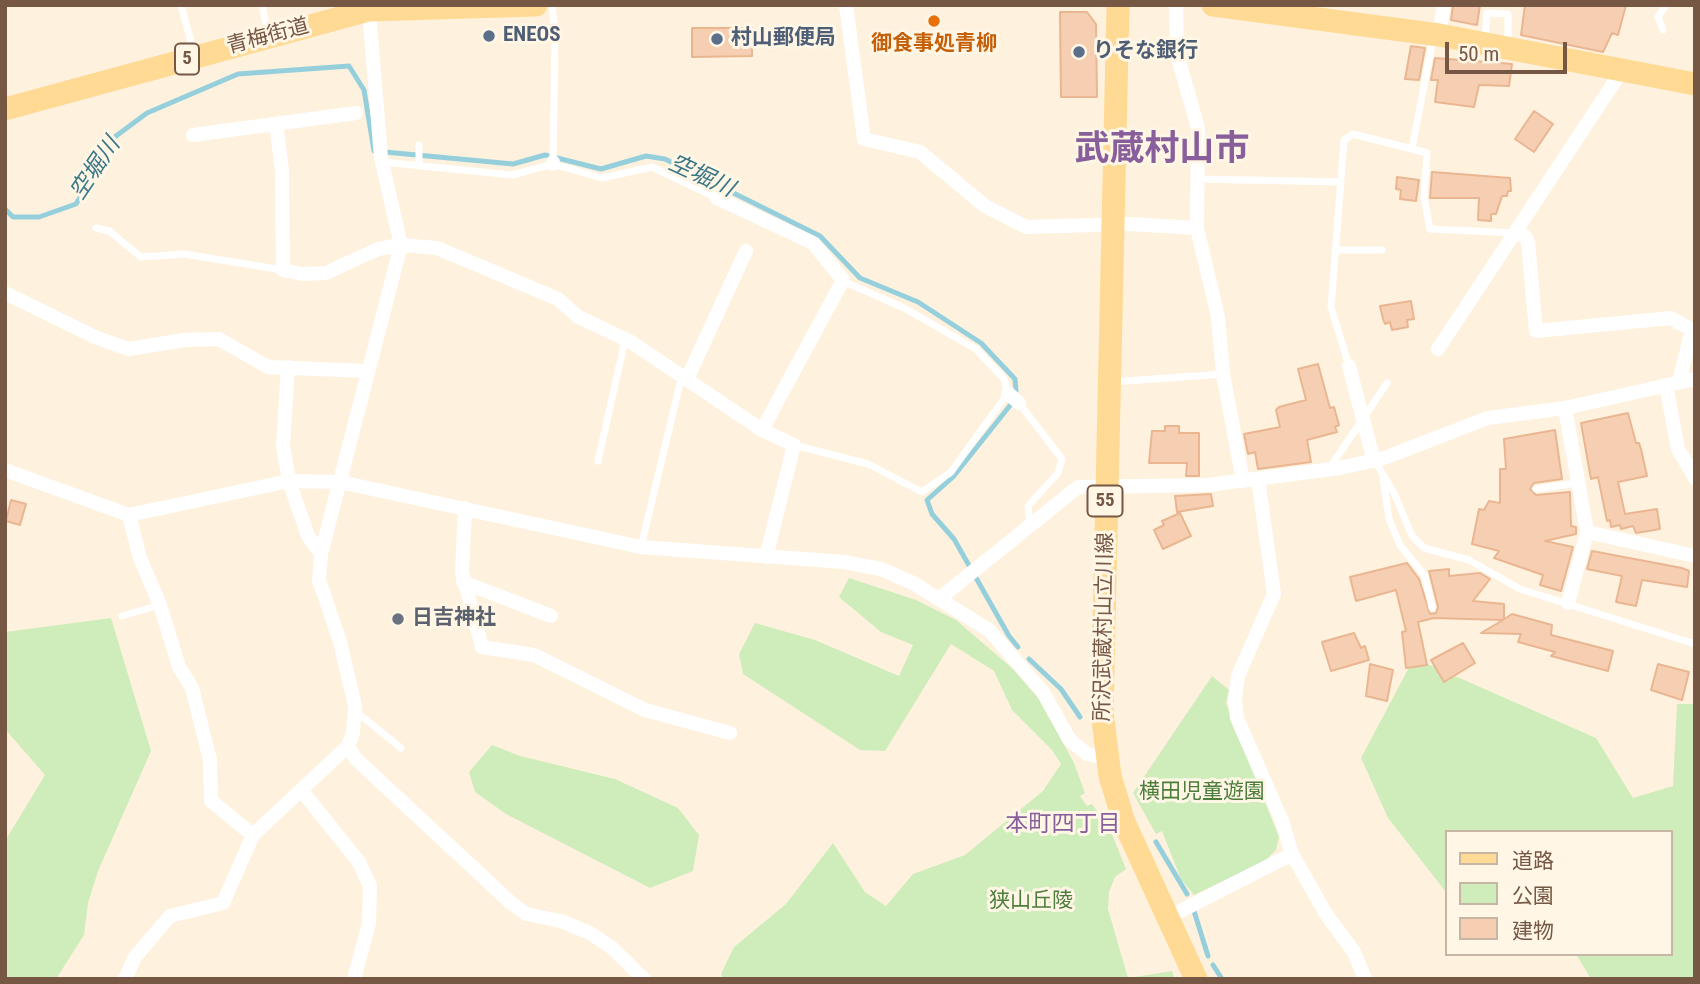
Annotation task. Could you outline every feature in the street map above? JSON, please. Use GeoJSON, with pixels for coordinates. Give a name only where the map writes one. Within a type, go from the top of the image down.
{"type":"FeatureCollection","features":[{"type":"Feature","properties":{"kind":"main road","name":"青梅街道"},"geometry":{"type":"LineString","coordinates":[[5,109],[369,7],[536,5]]}},
{"type":"Feature","properties":{"kind":"main road","name":"所沢武蔵村山立川線"},"geometry":{"type":"LineString","coordinates":[[1118,5],[1105,485],[1102,712],[1106,758],[1124,822],[1196,979]]}},
{"type":"Feature","properties":{"kind":"main road"},"geometry":{"type":"LineString","coordinates":[[1213,5],[1436,35],[1695,85]]}},
{"type":"Feature","properties":{"kind":"street"},"geometry":{"type":"LineString","coordinates":[[846,5],[864,139],[920,152],[985,206],[1018,225],[1038,229],[1112,225],[1197,228]]}},
{"type":"Feature","properties":{"kind":"street"},"geometry":{"type":"LineString","coordinates":[[1177,5],[1177,54],[1197,115],[1197,228],[1219,317],[1223,374],[1250,480],[1274,594],[1238,676],[1235,699],[1245,742],[1282,821],[1292,854],[1326,914],[1354,952],[1365,979]]}},
{"type":"Feature","properties":{"kind":"street"},"geometry":{"type":"LineString","coordinates":[[1436,35],[1444,5]]}},
{"type":"Feature","properties":{"kind":"street"},"geometry":{"type":"LineString","coordinates":[[125,979],[135,957],[170,916],[223,903],[253,835],[348,747],[353,733],[354,711],[341,642],[319,580],[321,554],[366,371],[401,245],[381,156],[369,7]]}},
{"type":"Feature","properties":{"kind":"street"},"geometry":{"type":"LineString","coordinates":[[1438,349],[1621,72]]}},
{"type":"Feature","properties":{"kind":"street"},"geometry":{"type":"LineString","coordinates":[[193,135],[356,113]]}},
{"type":"Feature","properties":{"kind":"street"},"geometry":{"type":"LineString","coordinates":[[276,124],[282,170],[284,270],[302,274],[326,273],[378,250],[401,245],[437,248],[468,258],[558,299],[577,316],[625,340],[685,376],[762,430],[794,445],[766,557]]}},
{"type":"Feature","properties":{"kind":"street"},"geometry":{"type":"LineString","coordinates":[[717,198],[813,243],[843,280],[762,430]]}},
{"type":"Feature","properties":{"kind":"street"},"geometry":{"type":"LineString","coordinates":[[1517,233],[1525,236],[1528,242],[1536,331],[1671,318],[1694,328],[1672,383],[1675,439],[1695,478]]}},
{"type":"Feature","properties":{"kind":"street"},"geometry":{"type":"LineString","coordinates":[[685,376],[746,251]]}},
{"type":"Feature","properties":{"kind":"street"},"geometry":{"type":"LineString","coordinates":[[5,293],[97,338],[130,349],[184,340],[219,338],[268,367],[366,371]]}},
{"type":"Feature","properties":{"kind":"street"},"geometry":{"type":"LineString","coordinates":[[1349,366],[1365,418],[1374,461]]}},
{"type":"Feature","properties":{"kind":"street"},"geometry":{"type":"LineString","coordinates":[[288,367],[283,446],[289,481],[308,536],[321,554]]}},
{"type":"Feature","properties":{"kind":"street"},"geometry":{"type":"LineString","coordinates":[[940,598],[1078,487],[1208,485],[1329,469],[1374,461],[1445,437],[1488,418],[1565,408],[1695,379]]}},
{"type":"Feature","properties":{"kind":"street"},"geometry":{"type":"LineString","coordinates":[[1565,408],[1587,532],[1568,603]]}},
{"type":"Feature","properties":{"kind":"street"},"geometry":{"type":"LineString","coordinates":[[5,470],[129,514],[289,481],[340,482],[641,547],[844,562],[881,569],[940,598],[989,630],[1033,678],[1051,704],[1069,739],[1087,754],[1106,758]]}},
{"type":"Feature","properties":{"kind":"street"},"geometry":{"type":"LineString","coordinates":[[465,508],[463,582],[482,647],[534,655],[645,710],[730,733]]}},
{"type":"Feature","properties":{"kind":"street"},"geometry":{"type":"LineString","coordinates":[[129,514],[140,558],[160,604],[179,667],[195,700],[210,760],[211,801],[253,835]]}},
{"type":"Feature","properties":{"kind":"street"},"geometry":{"type":"LineString","coordinates":[[1587,532],[1695,556]]}},
{"type":"Feature","properties":{"kind":"street"},"geometry":{"type":"LineString","coordinates":[[463,582],[551,616]]}},
{"type":"Feature","properties":{"kind":"street"},"geometry":{"type":"LineString","coordinates":[[348,747],[356,758],[510,902],[526,914],[561,921],[590,933],[611,947],[643,978]]}},
{"type":"Feature","properties":{"kind":"street"},"geometry":{"type":"LineString","coordinates":[[302,791],[359,862],[370,886],[369,923],[354,979]]}},
{"type":"Feature","properties":{"kind":"street"},"geometry":{"type":"LineString","coordinates":[[1167,918],[1292,854]]}},
{"type":"Feature","properties":{"kind":"lane"},"geometry":{"type":"LineString","coordinates":[[181,5],[195,57]]}},
{"type":"Feature","properties":{"kind":"lane"},"geometry":{"type":"LineString","coordinates":[[262,5],[268,37]]}},
{"type":"Feature","properties":{"kind":"lane"},"geometry":{"type":"LineString","coordinates":[[552,5],[555,34],[553,159]]}},
{"type":"Feature","properties":{"kind":"lane"},"geometry":{"type":"LineString","coordinates":[[1663,30],[1658,17],[1666,5]]}},
{"type":"Feature","properties":{"kind":"lane"},"geometry":{"type":"LineString","coordinates":[[1484,44],[1487,13],[1508,14],[1508,48]]}},
{"type":"Feature","properties":{"kind":"lane"},"geometry":{"type":"LineString","coordinates":[[1412,149],[1436,35]]}},
{"type":"Feature","properties":{"kind":"lane"},"geometry":{"type":"LineString","coordinates":[[1349,366],[1331,307],[1338,250],[1344,140],[1348,134],[1427,153],[1424,197],[1430,229],[1517,233]]}},
{"type":"Feature","properties":{"kind":"lane"},"geometry":{"type":"LineString","coordinates":[[419,145],[419,165]]}},
{"type":"Feature","properties":{"kind":"lane"},"geometry":{"type":"LineString","coordinates":[[381,156],[419,165],[512,175],[553,159],[602,178],[652,167],[717,198]]}},
{"type":"Feature","properties":{"kind":"lane"},"geometry":{"type":"LineString","coordinates":[[1197,179],[1341,182]]}},
{"type":"Feature","properties":{"kind":"lane"},"geometry":{"type":"LineString","coordinates":[[96,228],[109,231],[141,257],[184,254],[284,270]]}},
{"type":"Feature","properties":{"kind":"lane"},"geometry":{"type":"LineString","coordinates":[[1338,250],[1382,250]]}},
{"type":"Feature","properties":{"kind":"lane"},"geometry":{"type":"LineString","coordinates":[[843,280],[904,308],[976,349],[1004,379],[1014,398],[1062,459],[1058,473],[1028,506],[1030,526]]}},
{"type":"Feature","properties":{"kind":"lane"},"geometry":{"type":"LineString","coordinates":[[598,461],[625,340]]}},
{"type":"Feature","properties":{"kind":"lane"},"geometry":{"type":"LineString","coordinates":[[1109,381],[1223,374]]}},
{"type":"Feature","properties":{"kind":"lane"},"geometry":{"type":"LineString","coordinates":[[641,547],[685,376]]}},
{"type":"Feature","properties":{"kind":"lane"},"geometry":{"type":"LineString","coordinates":[[1329,469],[1387,383]]}},
{"type":"Feature","properties":{"kind":"lane"},"geometry":{"type":"LineString","coordinates":[[794,445],[868,464],[922,492],[951,472],[1014,398]]}},
{"type":"Feature","properties":{"kind":"lane"},"geometry":{"type":"LineString","coordinates":[[1374,461],[1395,495],[1412,536],[1424,548],[1469,560],[1511,586],[1695,644]]}},
{"type":"Feature","properties":{"kind":"lane"},"geometry":{"type":"LineString","coordinates":[[1383,477],[1389,519],[1400,545],[1425,576],[1432,608]]}},
{"type":"Feature","properties":{"kind":"lane"},"geometry":{"type":"LineString","coordinates":[[1536,489],[1578,483]]}},
{"type":"Feature","properties":{"kind":"lane"},"geometry":{"type":"LineString","coordinates":[[122,616],[160,604]]}},
{"type":"Feature","properties":{"kind":"lane"},"geometry":{"type":"LineString","coordinates":[[354,711],[401,748]]}},
{"type":"Feature","properties":{"kind":"green space","name":"狭山丘陵"},"geometry":{"type":"Polygon","coordinates":[[[849,578],[916,600],[956,620],[1012,668],[1039,699],[1074,763],[1085,793],[1080,796],[1087,806],[1092,804],[1110,829],[1126,869],[1115,877],[1109,892],[1108,909],[1128,978],[1172,971],[1175,979],[723,979],[721,974],[734,947],[786,904],[833,843],[865,892],[886,906],[913,874],[965,855],[1043,791],[1061,764],[1052,750],[1012,710],[994,671],[951,644],[885,751],[860,750],[743,674],[739,654],[755,623],[815,640],[899,676],[913,645],[881,632],[839,597],[849,578]]]}},
{"type":"Feature","properties":{"kind":"green space"},"geometry":{"type":"Polygon","coordinates":[[[111,618],[151,751],[98,871],[88,903],[84,935],[56,979],[5,979],[5,841],[45,775],[5,729],[5,632],[111,618]]]}},
{"type":"Feature","properties":{"kind":"green space"},"geometry":{"type":"Polygon","coordinates":[[[1414,658],[1596,738],[1633,798],[1673,786],[1677,704],[1695,704],[1695,979],[1591,979],[1577,956],[1672,956],[1672,830],[1444,830],[1444,889],[1388,818],[1361,758],[1414,658]]]}},
{"type":"Feature","properties":{"kind":"green space","name":"横田児童遊園"},"geometry":{"type":"Polygon","coordinates":[[[1212,676],[1229,690],[1226,703],[1279,837],[1276,850],[1266,860],[1194,895],[1181,879],[1162,831],[1156,834],[1133,793],[1212,676]]]}},
{"type":"Feature","properties":{"kind":"green space"},"geometry":{"type":"Polygon","coordinates":[[[492,745],[520,756],[615,779],[678,808],[699,835],[693,871],[650,888],[506,814],[475,792],[469,772],[492,745]]]}},
{"type":"Feature","properties":{"kind":"building"},"geometry":{"type":"Polygon","coordinates":[[[1453,5],[1480,5],[1477,25],[1451,20],[1453,5]]]}},
{"type":"Feature","properties":{"kind":"building"},"geometry":{"type":"Polygon","coordinates":[[[1525,5],[1626,5],[1618,35],[1612,33],[1603,52],[1521,35],[1525,5]]]}},
{"type":"Feature","properties":{"kind":"building"},"geometry":{"type":"Polygon","coordinates":[[[1060,12],[1087,12],[1096,24],[1097,97],[1061,97],[1060,12]]]}},
{"type":"Feature","properties":{"kind":"building"},"geometry":{"type":"Polygon","coordinates":[[[692,28],[752,28],[752,56],[692,57],[692,28]]]}},
{"type":"Feature","properties":{"kind":"building"},"geometry":{"type":"Polygon","coordinates":[[[1411,46],[1425,48],[1419,80],[1405,79],[1411,46]]]}},
{"type":"Feature","properties":{"kind":"building"},"geometry":{"type":"Polygon","coordinates":[[[1435,58],[1512,64],[1509,86],[1479,85],[1474,107],[1435,102],[1438,80],[1431,80],[1435,58]]]}},
{"type":"Feature","properties":{"kind":"building"},"geometry":{"type":"Polygon","coordinates":[[[1534,111],[1553,124],[1534,152],[1515,139],[1534,111]]]}},
{"type":"Feature","properties":{"kind":"building"},"geometry":{"type":"Polygon","coordinates":[[[1432,172],[1510,178],[1511,191],[1508,191],[1507,196],[1502,196],[1496,214],[1491,214],[1491,221],[1478,220],[1479,198],[1430,198],[1432,172]]]}},
{"type":"Feature","properties":{"kind":"building"},"geometry":{"type":"Polygon","coordinates":[[[1397,177],[1419,180],[1416,201],[1400,199],[1401,190],[1396,189],[1397,177]]]}},
{"type":"Feature","properties":{"kind":"building"},"geometry":{"type":"Polygon","coordinates":[[[1411,301],[1414,319],[1407,320],[1408,327],[1392,330],[1390,322],[1385,324],[1380,306],[1411,301]]]}},
{"type":"Feature","properties":{"kind":"building"},"geometry":{"type":"Polygon","coordinates":[[[1318,364],[1330,408],[1334,407],[1339,425],[1335,427],[1337,432],[1307,440],[1311,462],[1258,469],[1255,452],[1248,454],[1244,434],[1280,427],[1276,410],[1306,400],[1298,369],[1318,364]]]}},
{"type":"Feature","properties":{"kind":"building"},"geometry":{"type":"Polygon","coordinates":[[[1628,413],[1647,476],[1618,482],[1625,514],[1657,509],[1660,529],[1636,533],[1633,526],[1621,529],[1620,525],[1611,527],[1610,520],[1607,521],[1598,477],[1591,479],[1581,423],[1628,413]]]}},
{"type":"Feature","properties":{"kind":"building"},"geometry":{"type":"Polygon","coordinates":[[[1165,426],[1179,426],[1179,433],[1199,433],[1199,476],[1186,476],[1187,463],[1149,463],[1152,431],[1165,431],[1165,426]]]}},
{"type":"Feature","properties":{"kind":"building"},"geometry":{"type":"Polygon","coordinates":[[[1555,430],[1562,479],[1534,483],[1530,489],[1536,495],[1570,492],[1571,526],[1576,527],[1576,534],[1545,541],[1573,547],[1561,591],[1540,585],[1543,575],[1494,558],[1499,551],[1472,544],[1479,509],[1484,510],[1489,501],[1500,503],[1500,469],[1506,469],[1504,439],[1555,430]]]}},
{"type":"Feature","properties":{"kind":"building"},"geometry":{"type":"Polygon","coordinates":[[[1211,494],[1213,506],[1177,512],[1175,496],[1211,494]]]}},
{"type":"Feature","properties":{"kind":"building"},"geometry":{"type":"Polygon","coordinates":[[[11,500],[26,504],[20,525],[6,521],[11,500]]]}},
{"type":"Feature","properties":{"kind":"building"},"geometry":{"type":"Polygon","coordinates":[[[1180,513],[1191,536],[1163,549],[1154,530],[1164,525],[1162,521],[1180,513]]]}},
{"type":"Feature","properties":{"kind":"building"},"geometry":{"type":"Polygon","coordinates":[[[1592,551],[1682,568],[1689,571],[1687,587],[1642,580],[1636,606],[1616,602],[1622,576],[1587,569],[1592,551]]]}},
{"type":"Feature","properties":{"kind":"building"},"geometry":{"type":"Polygon","coordinates":[[[1407,563],[1419,579],[1430,614],[1436,613],[1438,607],[1429,571],[1449,569],[1449,576],[1480,573],[1490,579],[1473,601],[1504,604],[1504,619],[1512,614],[1552,625],[1551,635],[1613,651],[1608,671],[1551,656],[1555,652],[1518,642],[1521,634],[1481,633],[1503,620],[1434,618],[1418,622],[1427,665],[1406,668],[1402,632],[1406,631],[1396,590],[1356,601],[1350,577],[1407,563]]]}},
{"type":"Feature","properties":{"kind":"building"},"geometry":{"type":"Polygon","coordinates":[[[1354,633],[1361,648],[1365,646],[1369,660],[1331,671],[1322,642],[1354,633]]]}},
{"type":"Feature","properties":{"kind":"building"},"geometry":{"type":"Polygon","coordinates":[[[1463,643],[1475,663],[1444,682],[1431,660],[1463,643]]]}},
{"type":"Feature","properties":{"kind":"building"},"geometry":{"type":"Polygon","coordinates":[[[1370,664],[1393,670],[1387,701],[1366,696],[1370,664]]]}},
{"type":"Feature","properties":{"kind":"building"},"geometry":{"type":"Polygon","coordinates":[[[1658,664],[1689,672],[1682,700],[1651,690],[1658,664]]]}},
{"type":"Feature","properties":{"kind":"waterway","name":"空堀川"},"geometry":{"type":"LineString","coordinates":[[5,209],[13,217],[39,217],[76,204],[116,136],[147,113],[238,74],[349,66],[364,90],[374,151],[513,164],[545,155],[601,169],[646,156],[665,159],[820,236],[860,278],[918,302],[981,343],[1015,379],[1016,391],[1012,403],[953,477],[927,500],[932,514],[954,539],[1009,636],[1018,647]]}},
{"type":"Feature","properties":{"kind":"waterway","name":"空堀川"},"geometry":{"type":"LineString","coordinates":[[1029,659],[1061,689],[1080,717]]}},
{"type":"Feature","properties":{"kind":"waterway","name":"空堀川"},"geometry":{"type":"LineString","coordinates":[[1156,842],[1187,894]]}},
{"type":"Feature","properties":{"kind":"waterway","name":"空堀川"},"geometry":{"type":"LineString","coordinates":[[1194,911],[1208,956]]}},
{"type":"Feature","properties":{"kind":"waterway","name":"空堀川"},"geometry":{"type":"LineString","coordinates":[[1213,965],[1222,979]]}},
{"type":"Feature","properties":{"kind":"place","name":"御食事処青柳"},"geometry":{"type":"Point","coordinates":[934,21]}},
{"type":"Feature","properties":{"kind":"place","name":"ENEOS"},"geometry":{"type":"Point","coordinates":[489,36]}},
{"type":"Feature","properties":{"kind":"place","name":"村山郵便局"},"geometry":{"type":"Point","coordinates":[717,39]}},
{"type":"Feature","properties":{"kind":"place","name":"りそな銀行"},"geometry":{"type":"Point","coordinates":[1079,52]}},
{"type":"Feature","properties":{"kind":"place","name":"日吉神社"},"geometry":{"type":"Point","coordinates":[398,619]}},
{"type":"Feature","properties":{"kind":"district","name":"武蔵村山市"},"geometry":{"type":"Point","coordinates":[1162,151]}},
{"type":"Feature","properties":{"kind":"district","name":"本町四丁目"},"geometry":{"type":"Point","coordinates":[1063,825]}}]}
